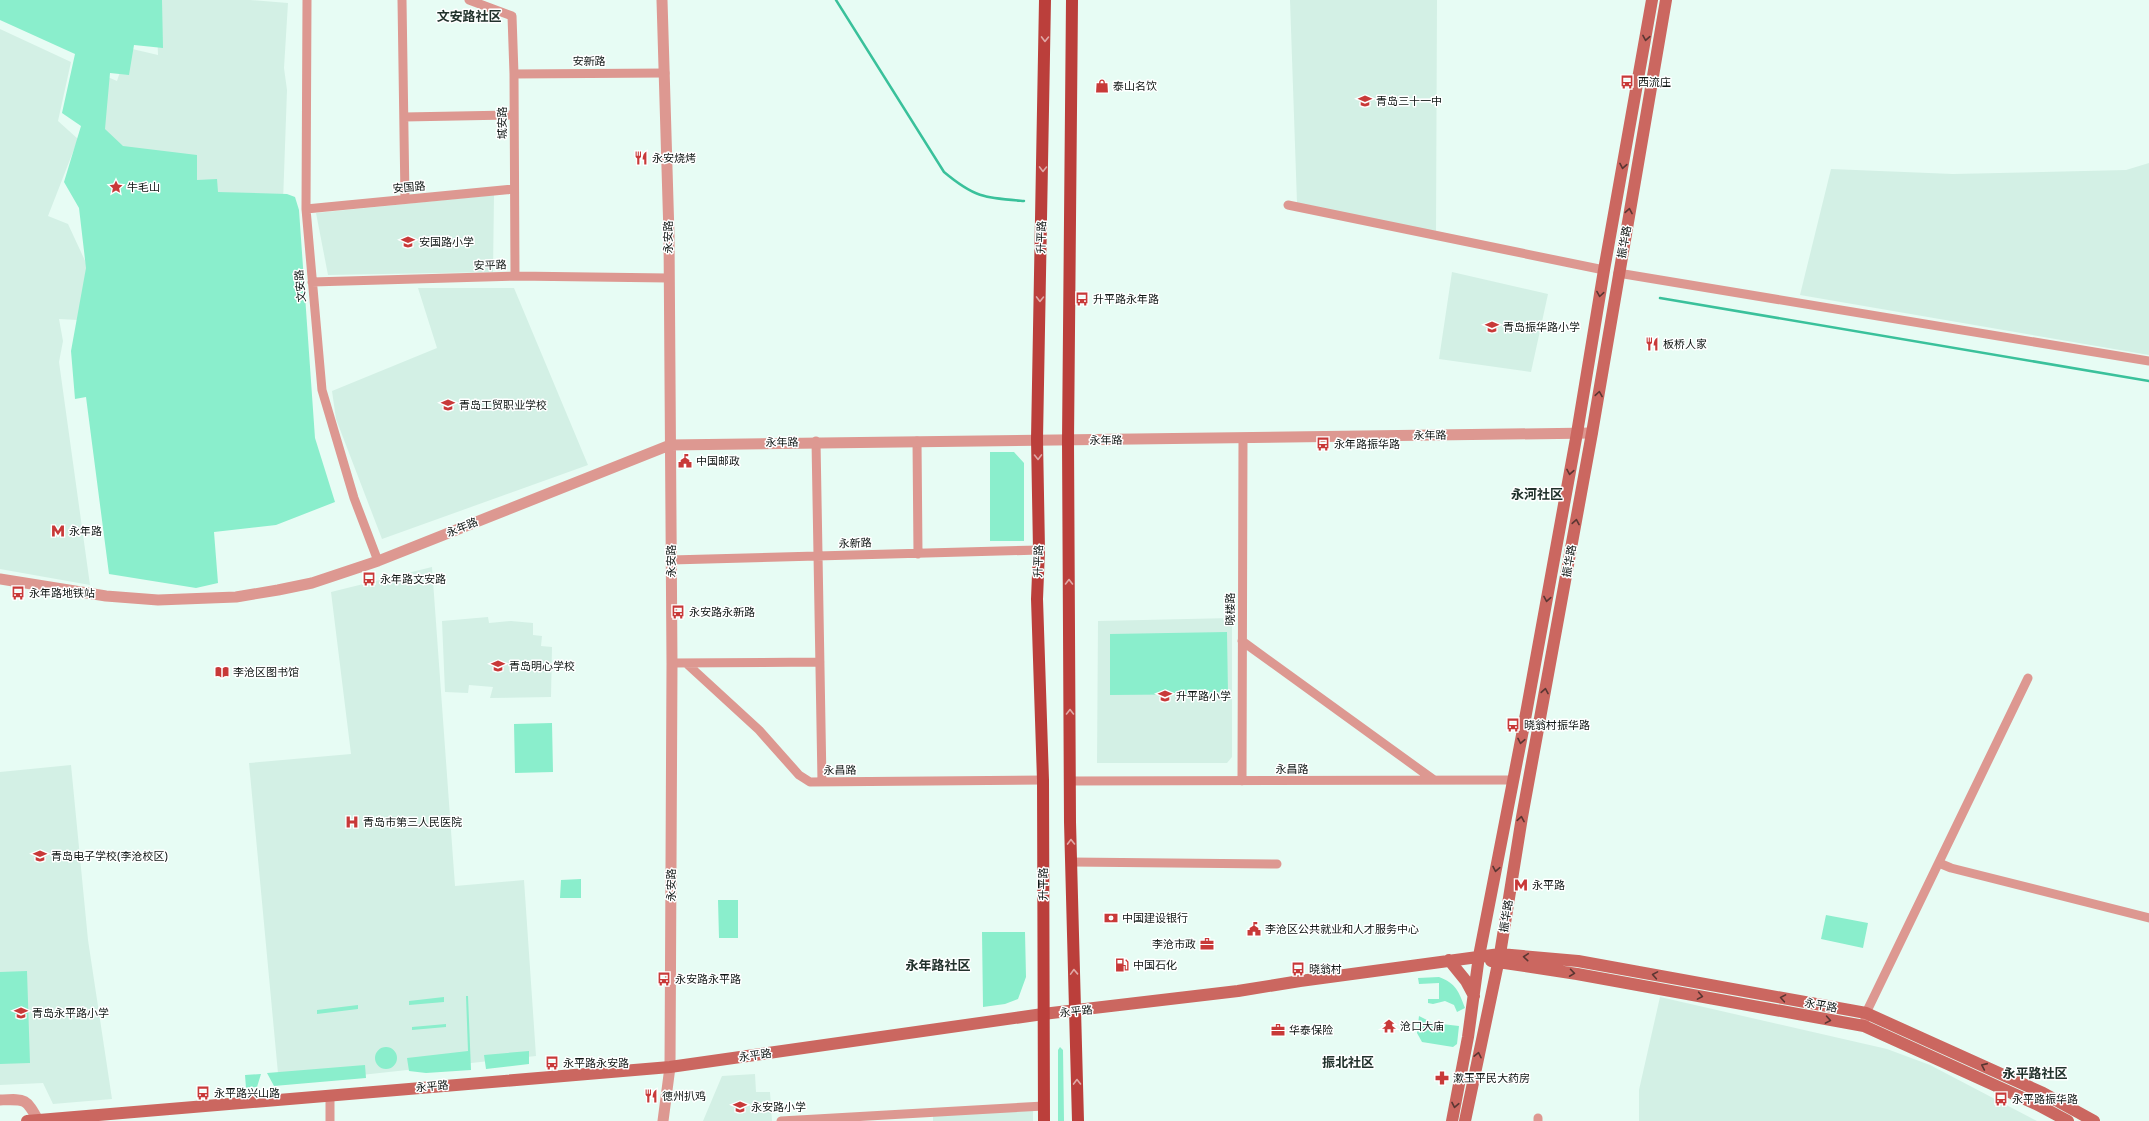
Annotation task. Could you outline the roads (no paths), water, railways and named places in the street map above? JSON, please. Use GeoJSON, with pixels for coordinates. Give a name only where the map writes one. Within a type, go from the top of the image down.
{"type":"FeatureCollection","features":[{"type":"Feature","properties":{"kind":"main road","name":"升平路"},"geometry":{"type":"LineString","coordinates":[[1044,1121],[1043,780],[1037,599],[1039,550],[1037,439],[1045,0]]}},
{"type":"Feature","properties":{"kind":"main road"},"geometry":{"type":"LineString","coordinates":[[1072,0],[1068,441],[1071,862],[1078,1121]]}},
{"type":"Feature","properties":{"kind":"main road","name":"振华路"},"geometry":{"type":"LineString","coordinates":[[1452,1121],[1474,996],[1479,956],[1577,433],[1604,270],[1652,0]]}},
{"type":"Feature","properties":{"kind":"main road","name":"振华路"},"geometry":{"type":"LineString","coordinates":[[1465,1121],[1499,959],[1522,817],[1592,433],[1618,273],[1666,0]]}},
{"type":"Feature","properties":{"kind":"main road","name":"永平路"},"geometry":{"type":"LineString","coordinates":[[34,1121],[670,1067],[1043,1014],[1238,992],[1479,956],[1864,1026],[2038,1105],[2068,1121]]}},
{"type":"Feature","properties":{"kind":"main road","name":"永平路"},"geometry":{"type":"LineString","coordinates":[[1499,959],[1578,961],[1866,1013],[2043,1093],[2094,1121]]}},
{"type":"Feature","properties":{"kind":"main road"},"geometry":{"type":"LineString","coordinates":[[1449,960],[1466,981],[1474,996]]}},
{"type":"Feature","properties":{"kind":"street","name":"文安路"},"geometry":{"type":"LineString","coordinates":[[307,0],[306,209],[322,390],[354,498],[378,561]]}},
{"type":"Feature","properties":{"kind":"street"},"geometry":{"type":"LineString","coordinates":[[402,0],[405,199]]}},
{"type":"Feature","properties":{"kind":"street","name":"城安路"},"geometry":{"type":"LineString","coordinates":[[469,0],[512,16],[514,74],[515,276]]}},
{"type":"Feature","properties":{"kind":"street","name":"永安路"},"geometry":{"type":"LineString","coordinates":[[662,0],[665,73],[672,663],[670,1067],[664,1121]]}},
{"type":"Feature","properties":{"kind":"street","name":"安新路"},"geometry":{"type":"LineString","coordinates":[[514,74],[665,73]]}},
{"type":"Feature","properties":{"kind":"street"},"geometry":{"type":"LineString","coordinates":[[404,117],[514,115]]}},
{"type":"Feature","properties":{"kind":"street","name":"安国路"},"geometry":{"type":"LineString","coordinates":[[306,209],[514,189]]}},
{"type":"Feature","properties":{"kind":"street"},"geometry":{"type":"LineString","coordinates":[[1288,205],[1604,270]]}},
{"type":"Feature","properties":{"kind":"street"},"geometry":{"type":"LineString","coordinates":[[1618,273],[2149,361]]}},
{"type":"Feature","properties":{"kind":"street","name":"安平路"},"geometry":{"type":"LineString","coordinates":[[312,282],[515,276],[668,278]]}},
{"type":"Feature","properties":{"kind":"street","name":"永年路"},"geometry":{"type":"LineString","coordinates":[[0,578],[106,596],[158,600],[196,600],[278,590],[312,583],[378,561],[670,445],[816,441],[1037,439],[1068,441],[1592,433]]}},
{"type":"Feature","properties":{"kind":"street","name":"晓楼路"},"geometry":{"type":"LineString","coordinates":[[1242,781],[1243,438]]}},
{"type":"Feature","properties":{"kind":"street"},"geometry":{"type":"LineString","coordinates":[[816,441],[822,782]]}},
{"type":"Feature","properties":{"kind":"street"},"geometry":{"type":"LineString","coordinates":[[917,441],[918,554]]}},
{"type":"Feature","properties":{"kind":"street","name":"永新路"},"geometry":{"type":"LineString","coordinates":[[671,560],[1039,550]]}},
{"type":"Feature","properties":{"kind":"street"},"geometry":{"type":"LineString","coordinates":[[1242,640],[1434,780]]}},
{"type":"Feature","properties":{"kind":"street"},"geometry":{"type":"LineString","coordinates":[[672,663],[820,662]]}},
{"type":"Feature","properties":{"kind":"street","name":"永昌路"},"geometry":{"type":"LineString","coordinates":[[686,663],[759,730],[799,774],[810,782],[1043,780]]}},
{"type":"Feature","properties":{"kind":"street"},"geometry":{"type":"LineString","coordinates":[[1864,1026],[1866,1013],[2028,678]]}},
{"type":"Feature","properties":{"kind":"street","name":"永昌路"},"geometry":{"type":"LineString","coordinates":[[1071,781],[1513,780]]}},
{"type":"Feature","properties":{"kind":"street"},"geometry":{"type":"LineString","coordinates":[[1071,862],[1277,864]]}},
{"type":"Feature","properties":{"kind":"street"},"geometry":{"type":"LineString","coordinates":[[1938,863],[1951,868],[2149,918]]}},
{"type":"Feature","properties":{"kind":"street"},"geometry":{"type":"LineString","coordinates":[[330,1095],[330,1121]]}},
{"type":"Feature","properties":{"kind":"street"},"geometry":{"type":"LineString","coordinates":[[0,1100],[24,1101],[29,1104],[34,1121]]}},
{"type":"Feature","properties":{"kind":"street"},"geometry":{"type":"LineString","coordinates":[[781,1121],[1044,1106]]}},
{"type":"Feature","properties":{"kind":"waterway"},"geometry":{"type":"LineString","coordinates":[[836,0],[944,172],[964,187],[981,195],[999,199],[1024,201]]}},
{"type":"Feature","properties":{"kind":"waterway"},"geometry":{"type":"LineString","coordinates":[[1660,298],[2149,381]]}},
{"type":"Feature","properties":{"kind":"place","name":"西流庄"},"geometry":{"type":"Point","coordinates":[1627,82]}},
{"type":"Feature","properties":{"kind":"place","name":"泰山名饮"},"geometry":{"type":"Point","coordinates":[1102,86]}},
{"type":"Feature","properties":{"kind":"place","name":"青岛三十一中"},"geometry":{"type":"Point","coordinates":[1365,101]}},
{"type":"Feature","properties":{"kind":"place","name":"永安烧烤"},"geometry":{"type":"Point","coordinates":[641,158]}},
{"type":"Feature","properties":{"kind":"place","name":"牛毛山"},"geometry":{"type":"Point","coordinates":[116,187]}},
{"type":"Feature","properties":{"kind":"place","name":"安国路小学"},"geometry":{"type":"Point","coordinates":[408,242]}},
{"type":"Feature","properties":{"kind":"place","name":"升平路永年路"},"geometry":{"type":"Point","coordinates":[1082,299]}},
{"type":"Feature","properties":{"kind":"place","name":"青岛振华路小学"},"geometry":{"type":"Point","coordinates":[1492,327]}},
{"type":"Feature","properties":{"kind":"place","name":"板桥人家"},"geometry":{"type":"Point","coordinates":[1652,344]}},
{"type":"Feature","properties":{"kind":"place","name":"青岛工贸职业学校"},"geometry":{"type":"Point","coordinates":[448,405]}},
{"type":"Feature","properties":{"kind":"place","name":"永年路振华路"},"geometry":{"type":"Point","coordinates":[1323,444]}},
{"type":"Feature","properties":{"kind":"place","name":"中国邮政"},"geometry":{"type":"Point","coordinates":[685,461]}},
{"type":"Feature","properties":{"kind":"place","name":"永年路"},"geometry":{"type":"Point","coordinates":[58,531]}},
{"type":"Feature","properties":{"kind":"place","name":"永年路文安路"},"geometry":{"type":"Point","coordinates":[369,579]}},
{"type":"Feature","properties":{"kind":"place","name":"永年路地铁站"},"geometry":{"type":"Point","coordinates":[18,593]}},
{"type":"Feature","properties":{"kind":"place","name":"永安路永新路"},"geometry":{"type":"Point","coordinates":[678,612]}},
{"type":"Feature","properties":{"kind":"place","name":"青岛明心学校"},"geometry":{"type":"Point","coordinates":[498,666]}},
{"type":"Feature","properties":{"kind":"place","name":"李沧区图书馆"},"geometry":{"type":"Point","coordinates":[222,672]}},
{"type":"Feature","properties":{"kind":"place","name":"升平路小学"},"geometry":{"type":"Point","coordinates":[1165,696]}},
{"type":"Feature","properties":{"kind":"place","name":"晓翁村振华路"},"geometry":{"type":"Point","coordinates":[1513,725]}},
{"type":"Feature","properties":{"kind":"place","name":"青岛市第三人民医院"},"geometry":{"type":"Point","coordinates":[352,822]}},
{"type":"Feature","properties":{"kind":"place","name":"青岛电子学校(李沧校区)"},"geometry":{"type":"Point","coordinates":[40,856]}},
{"type":"Feature","properties":{"kind":"place","name":"永平路"},"geometry":{"type":"Point","coordinates":[1521,885]}},
{"type":"Feature","properties":{"kind":"place","name":"中国建设银行"},"geometry":{"type":"Point","coordinates":[1111,918]}},
{"type":"Feature","properties":{"kind":"place","name":"李沧区公共就业和人才服务中心"},"geometry":{"type":"Point","coordinates":[1254,929]}},
{"type":"Feature","properties":{"kind":"place","name":"李沧市政"},"geometry":{"type":"Point","coordinates":[1207,944]}},
{"type":"Feature","properties":{"kind":"place","name":"中国石化"},"geometry":{"type":"Point","coordinates":[1122,965]}},
{"type":"Feature","properties":{"kind":"place","name":"晓翁村"},"geometry":{"type":"Point","coordinates":[1298,969]}},
{"type":"Feature","properties":{"kind":"place","name":"永安路永平路"},"geometry":{"type":"Point","coordinates":[664,979]}},
{"type":"Feature","properties":{"kind":"place","name":"青岛永平路小学"},"geometry":{"type":"Point","coordinates":[21,1013]}},
{"type":"Feature","properties":{"kind":"place","name":"沧口大庙"},"geometry":{"type":"Point","coordinates":[1389,1026]}},
{"type":"Feature","properties":{"kind":"place","name":"华泰保险"},"geometry":{"type":"Point","coordinates":[1278,1030]}},
{"type":"Feature","properties":{"kind":"place","name":"永平路永安路"},"geometry":{"type":"Point","coordinates":[552,1063]}},
{"type":"Feature","properties":{"kind":"place","name":"漱玉平民大药房"},"geometry":{"type":"Point","coordinates":[1442,1078]}},
{"type":"Feature","properties":{"kind":"place","name":"永平路兴山路"},"geometry":{"type":"Point","coordinates":[203,1093]}},
{"type":"Feature","properties":{"kind":"place","name":"徳州扒鸡"},"geometry":{"type":"Point","coordinates":[651,1096]}},
{"type":"Feature","properties":{"kind":"place","name":"永平路振华路"},"geometry":{"type":"Point","coordinates":[2001,1099]}},
{"type":"Feature","properties":{"kind":"place","name":"永安路小学"},"geometry":{"type":"Point","coordinates":[740,1107]}},
{"type":"Feature","properties":{"kind":"district","name":"文安路社区"},"geometry":{"type":"Point","coordinates":[469,16]}},
{"type":"Feature","properties":{"kind":"district","name":"永河社区"},"geometry":{"type":"Point","coordinates":[1537,494]}},
{"type":"Feature","properties":{"kind":"district","name":"永年路社区"},"geometry":{"type":"Point","coordinates":[938,965]}},
{"type":"Feature","properties":{"kind":"district","name":"振北社区"},"geometry":{"type":"Point","coordinates":[1348,1062]}},
{"type":"Feature","properties":{"kind":"district","name":"永平路社区"},"geometry":{"type":"Point","coordinates":[2035,1073]}}]}
